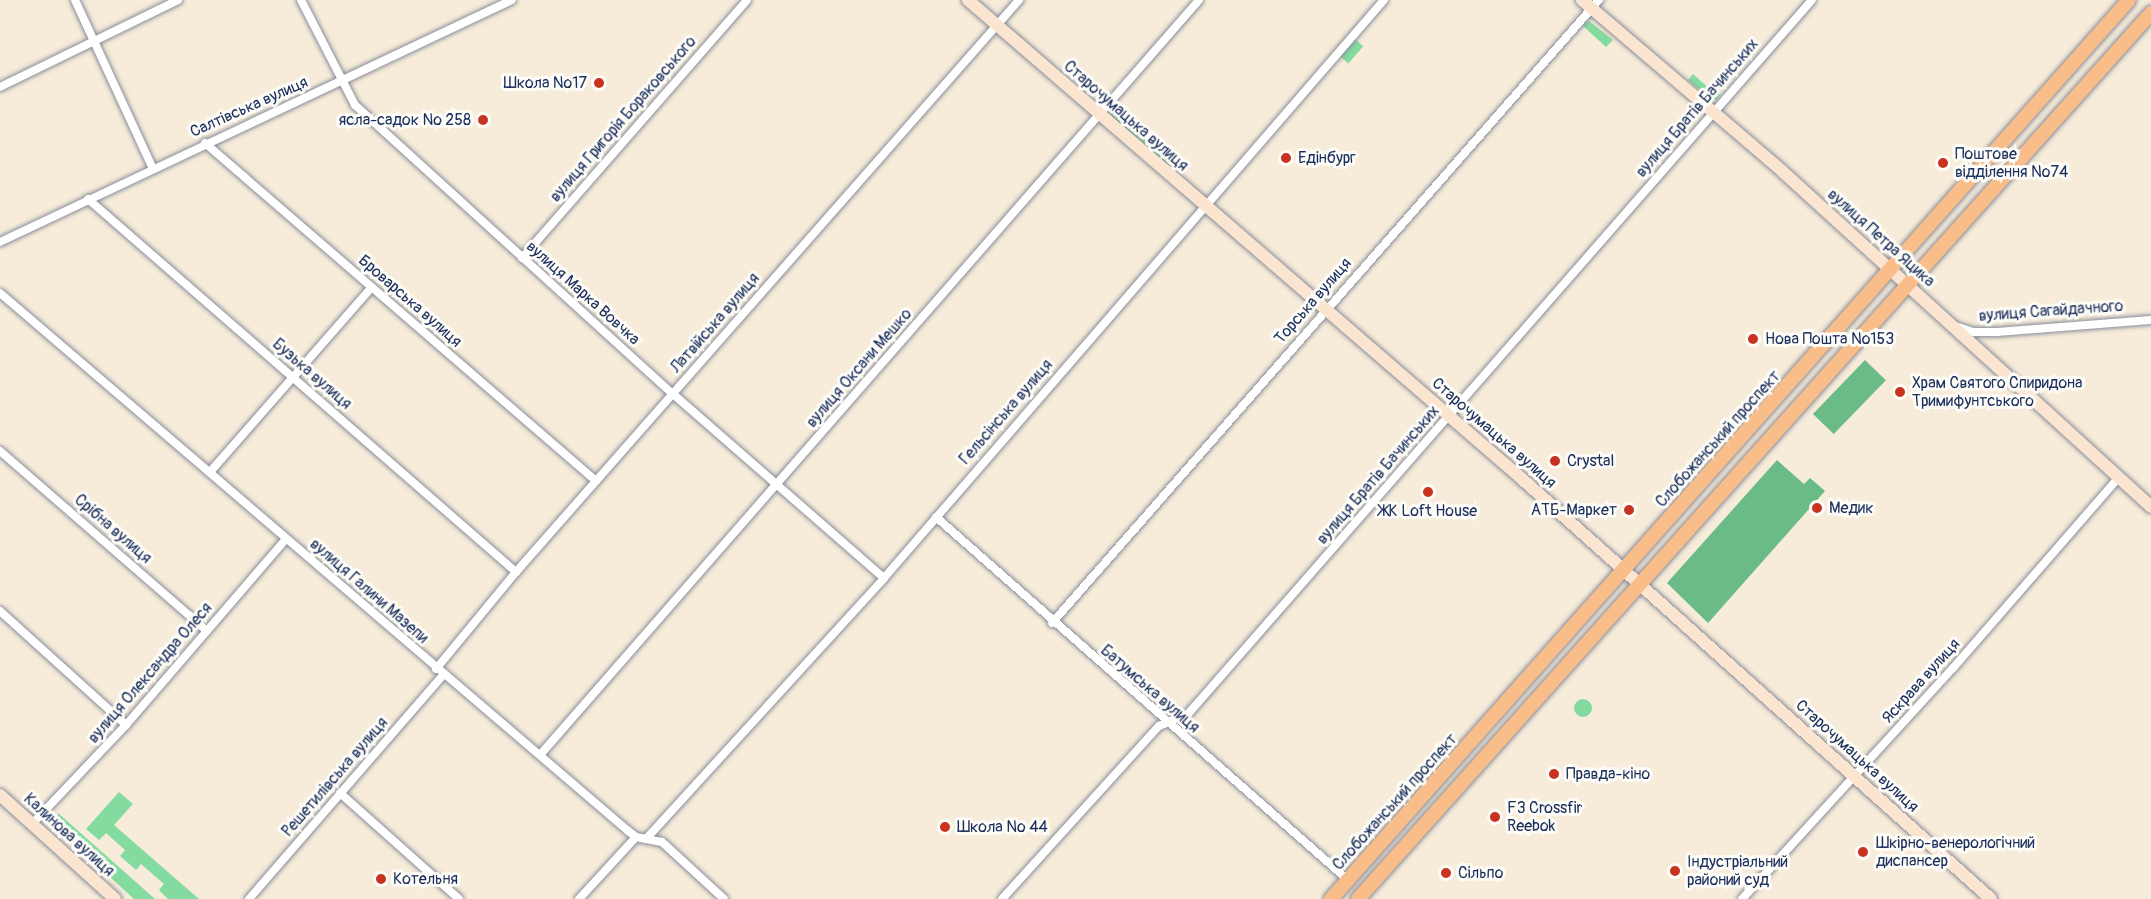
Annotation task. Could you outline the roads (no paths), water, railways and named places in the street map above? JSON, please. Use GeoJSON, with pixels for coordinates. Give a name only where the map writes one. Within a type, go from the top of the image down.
{"type":"FeatureCollection","features":[{"type":"Feature","properties":{"kind":"main road","name":"Слобожанський проспект"},"geometry":{"type":"LineString","coordinates":[[1330,899],[1893,270],[2129,0]]}},
{"type":"Feature","properties":{"kind":"main road"},"geometry":{"type":"LineString","coordinates":[[1364,897],[1639,583],[2151,13]]}},
{"type":"Feature","properties":{"kind":"street"},"geometry":{"type":"LineString","coordinates":[[75,0],[92,43],[153,169]]}},
{"type":"Feature","properties":{"kind":"street"},"geometry":{"type":"LineString","coordinates":[[0,87],[178,0]]}},
{"type":"Feature","properties":{"kind":"street","name":"вулиця Марка Вовчка"},"geometry":{"type":"LineString","coordinates":[[301,0],[340,82],[355,105],[673,394],[884,578]]}},
{"type":"Feature","properties":{"kind":"street","name":"Салтівська вулиця"},"geometry":{"type":"LineString","coordinates":[[0,242],[205,143],[512,0]]}},
{"type":"Feature","properties":{"kind":"street","name":"вулиця Григорія Бораковського"},"geometry":{"type":"LineString","coordinates":[[522,258],[747,0]]}},
{"type":"Feature","properties":{"kind":"street","name":"Старочумацька вулиця"},"geometry":{"type":"LineString","coordinates":[[968,0],[1624,569],[1992,899]]}},
{"type":"Feature","properties":{"kind":"street","name":"Латвійська вулиця"},"geometry":{"type":"LineString","coordinates":[[439,672],[516,572],[1019,0]]}},
{"type":"Feature","properties":{"kind":"street","name":"вулиця Оксани Мешко"},"geometry":{"type":"LineString","coordinates":[[540,755],[1199,0]]}},
{"type":"Feature","properties":{"kind":"street","name":"Гельсінська вулиця"},"geometry":{"type":"LineString","coordinates":[[646,839],[884,578],[1204,205],[1384,0]]}},
{"type":"Feature","properties":{"kind":"street","name":"вулиця Братів Бачинських"},"geometry":{"type":"LineString","coordinates":[[1002,899],[1159,726],[1169,724],[1188,714],[1812,0]]}},
{"type":"Feature","properties":{"kind":"street","name":"вулиця Петра Яцика"},"geometry":{"type":"LineString","coordinates":[[1591,3],[1893,270],[2151,507]]}},
{"type":"Feature","properties":{"kind":"street","name":"Торська вулиця"},"geometry":{"type":"LineString","coordinates":[[1052,623],[1591,3]]}},
{"type":"Feature","properties":{"kind":"street","name":"Броварська вулиця"},"geometry":{"type":"LineString","coordinates":[[205,143],[596,481]]}},
{"type":"Feature","properties":{"kind":"street","name":"Бузька вулиця"},"geometry":{"type":"LineString","coordinates":[[88,199],[516,572]]}},
{"type":"Feature","properties":{"kind":"street"},"geometry":{"type":"LineString","coordinates":[[210,472],[370,288]]}},
{"type":"Feature","properties":{"kind":"street","name":"вулиця Галини Мазепи"},"geometry":{"type":"LineString","coordinates":[[0,293],[439,672],[636,837],[662,842],[724,899]]}},
{"type":"Feature","properties":{"kind":"street","name":"вулиця Сагайдачного"},"geometry":{"type":"LineString","coordinates":[[1954,326],[1974,332],[1997,332],[2151,320]]}},
{"type":"Feature","properties":{"kind":"street","name":"Срібна вулиця"},"geometry":{"type":"LineString","coordinates":[[0,451],[207,630]]}},
{"type":"Feature","properties":{"kind":"street","name":"Яскрава вулиця"},"geometry":{"type":"LineString","coordinates":[[1742,899],[2118,478]]}},
{"type":"Feature","properties":{"kind":"street","name":"Батумська вулиця"},"geometry":{"type":"LineString","coordinates":[[936,517],[1052,623],[1348,880]]}},
{"type":"Feature","properties":{"kind":"street","name":"вулиця Олександра Олеся"},"geometry":{"type":"LineString","coordinates":[[32,824],[126,725],[286,538]]}},
{"type":"Feature","properties":{"kind":"street"},"geometry":{"type":"LineString","coordinates":[[0,611],[126,725]]}},
{"type":"Feature","properties":{"kind":"street","name":"Решетилівська вулиця"},"geometry":{"type":"LineString","coordinates":[[249,899],[439,672]]}},
{"type":"Feature","properties":{"kind":"street"},"geometry":{"type":"LineString","coordinates":[[340,793],[459,899]]}},
{"type":"Feature","properties":{"kind":"street","name":"Калинова вулиця"},"geometry":{"type":"LineString","coordinates":[[0,795],[106,896]]}},
{"type":"Feature","properties":{"kind":"street"},"geometry":{"type":"LineString","coordinates":[[579,899],[636,837]]}},
{"type":"Feature","properties":{"kind":"place","name":"Школа №17"},"geometry":{"type":"Point","coordinates":[599,83]}},
{"type":"Feature","properties":{"kind":"place","name":"ясла-садок № 258"},"geometry":{"type":"Point","coordinates":[483,120]}},
{"type":"Feature","properties":{"kind":"place","name":"Едінбург"},"geometry":{"type":"Point","coordinates":[1286,158]}},
{"type":"Feature","properties":{"kind":"place","name":"Поштове відділення №74"},"geometry":{"type":"Point","coordinates":[1943,163]}},
{"type":"Feature","properties":{"kind":"place","name":"Нова Пошта №153"},"geometry":{"type":"Point","coordinates":[1753,339]}},
{"type":"Feature","properties":{"kind":"place","name":"Храм Святого Спиридона Тримифунтського"},"geometry":{"type":"Point","coordinates":[1900,392]}},
{"type":"Feature","properties":{"kind":"place","name":"Crystal"},"geometry":{"type":"Point","coordinates":[1555,461]}},
{"type":"Feature","properties":{"kind":"place","name":"ЖК Loft House"},"geometry":{"type":"Point","coordinates":[1428,492]}},
{"type":"Feature","properties":{"kind":"place","name":"Медик"},"geometry":{"type":"Point","coordinates":[1817,508]}},
{"type":"Feature","properties":{"kind":"place","name":"АТБ-Маркет"},"geometry":{"type":"Point","coordinates":[1629,510]}},
{"type":"Feature","properties":{"kind":"place","name":"Правда-кіно"},"geometry":{"type":"Point","coordinates":[1554,774]}},
{"type":"Feature","properties":{"kind":"place","name":"F3 Crossfir Reebok"},"geometry":{"type":"Point","coordinates":[1495,817]}},
{"type":"Feature","properties":{"kind":"place","name":"Школа № 44"},"geometry":{"type":"Point","coordinates":[945,827]}},
{"type":"Feature","properties":{"kind":"place","name":"Шкірно-венерологічний диспансер"},"geometry":{"type":"Point","coordinates":[1863,852]}},
{"type":"Feature","properties":{"kind":"place","name":"Індустріальний районий суд"},"geometry":{"type":"Point","coordinates":[1675,871]}},
{"type":"Feature","properties":{"kind":"place","name":"Сільпо"},"geometry":{"type":"Point","coordinates":[1446,873]}},
{"type":"Feature","properties":{"kind":"place","name":"Котельня"},"geometry":{"type":"Point","coordinates":[381,879]}}]}
